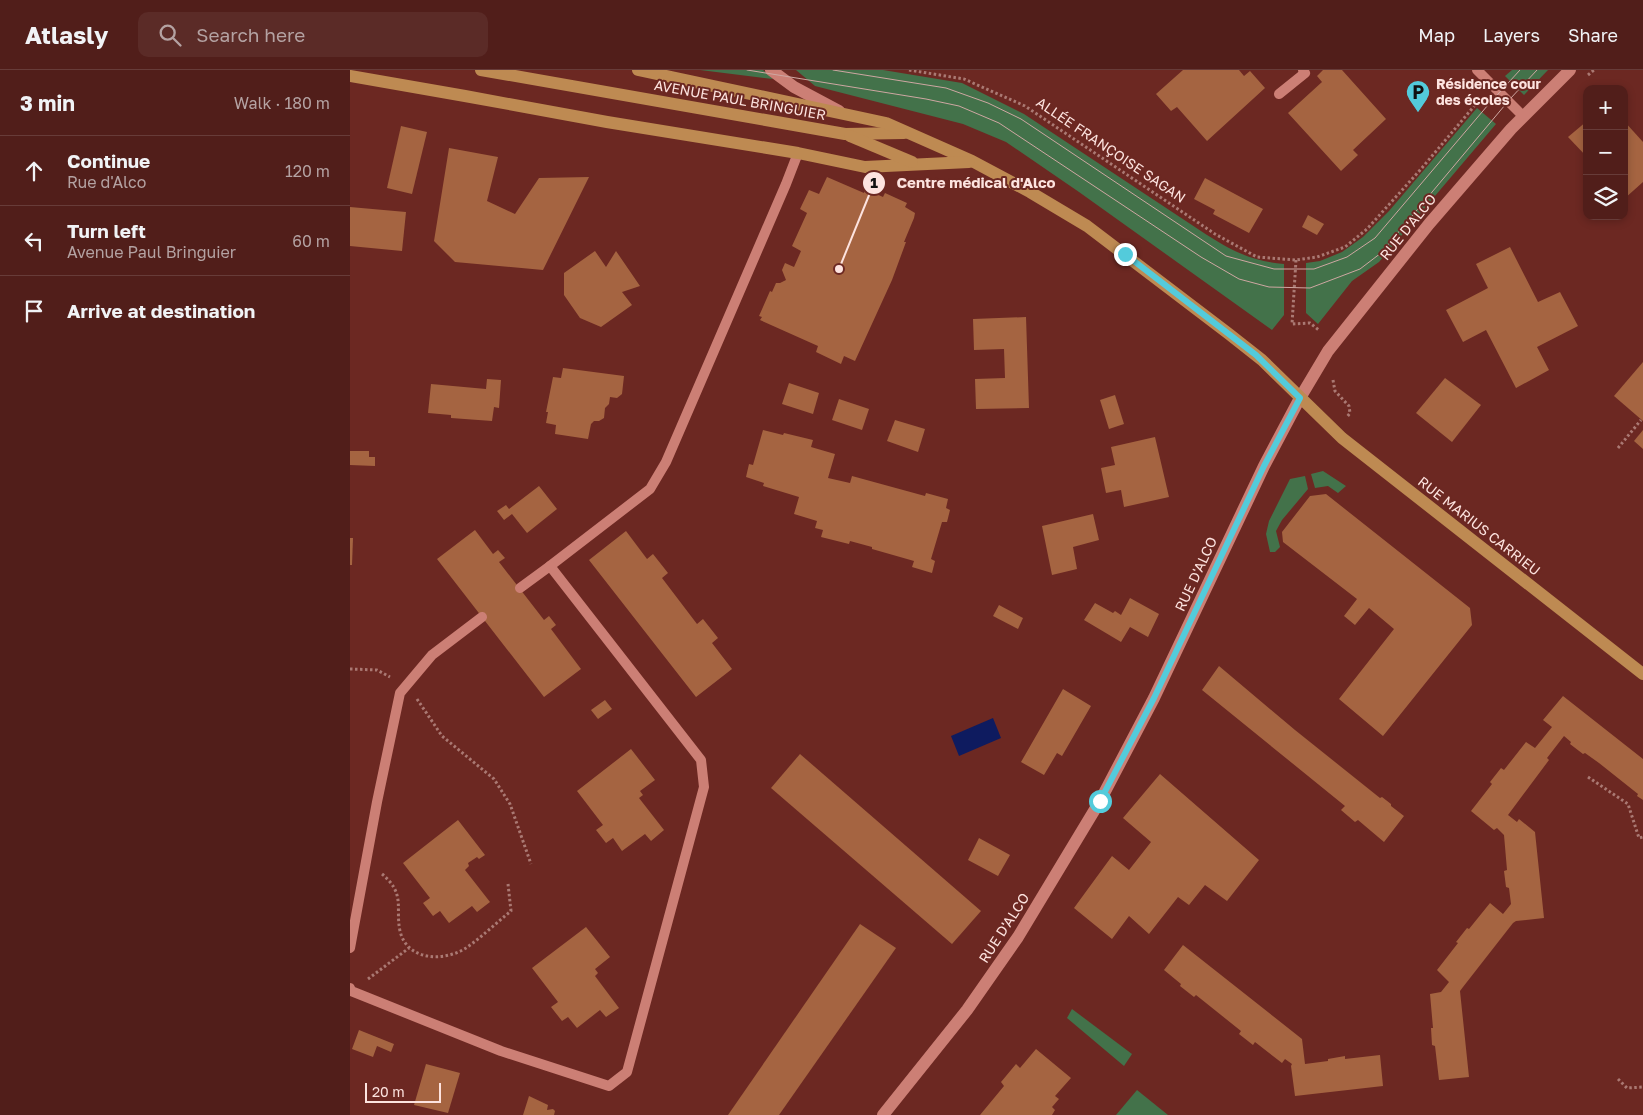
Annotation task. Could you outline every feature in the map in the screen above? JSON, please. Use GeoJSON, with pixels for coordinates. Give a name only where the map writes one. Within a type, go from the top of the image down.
{"type":"FeatureCollection","features":[{"type":"Feature","properties":{"kind":"main road","name":"AVENUE PAUL BRINGUIER"},"geometry":{"type":"LineString","coordinates":[[481,70],[845,134]]}},
{"type":"Feature","properties":{"kind":"main road","name":"AVENUE PAUL BRINGUIER"},"geometry":{"type":"LineString","coordinates":[[639,70],[886,123],[972,162],[1030,192],[1087,226],[1256,355],[1300,398]]}},
{"type":"Feature","properties":{"kind":"main road"},"geometry":{"type":"LineString","coordinates":[[350,76],[607,122],[798,153],[865,167],[972,162]]}},
{"type":"Feature","properties":{"kind":"main road"},"geometry":{"type":"LineString","coordinates":[[845,134],[909,133]]}},
{"type":"Feature","properties":{"kind":"main road"},"geometry":{"type":"LineString","coordinates":[[845,134],[916,164]]}},
{"type":"Feature","properties":{"kind":"main road","name":"RUE MARIUS CARRIEU"},"geometry":{"type":"LineString","coordinates":[[1300,398],[1342,438],[1643,674]]}},
{"type":"Feature","properties":{"kind":"street"},"geometry":{"type":"LineString","coordinates":[[771,70],[794,87],[843,114]]}},
{"type":"Feature","properties":{"kind":"street","name":"RUE D'ALCO"},"geometry":{"type":"LineString","coordinates":[[883,1115],[967,1010],[1018,937],[1100,801],[1154,698],[1264,466],[1300,398],[1328,351],[1429,224],[1523,116],[1570,70]]}},
{"type":"Feature","properties":{"kind":"lane"},"geometry":{"type":"LineString","coordinates":[[1279,94],[1306,73],[1303,70]]}},
{"type":"Feature","properties":{"kind":"lane"},"geometry":{"type":"LineString","coordinates":[[1477,70],[1523,116]]}},
{"type":"Feature","properties":{"kind":"lane"},"geometry":{"type":"LineString","coordinates":[[520,588],[650,488],[666,462],[798,153]]}},
{"type":"Feature","properties":{"kind":"lane"},"geometry":{"type":"LineString","coordinates":[[351,990],[501,1051],[609,1086],[627,1072],[704,787],[701,760],[550,566]]}},
{"type":"Feature","properties":{"kind":"lane"},"geometry":{"type":"LineString","coordinates":[[350,948],[400,693],[432,655],[482,617]]}},
{"type":"Feature","properties":{"kind":"path","name":"ALLÉE FRANÇOISE SAGAN"},"geometry":{"type":"LineString","coordinates":[[909,70],[964,79],[1025,106],[1223,238],[1257,257],[1296,260],[1318,257],[1345,248],[1367,230],[1491,85]]}},
{"type":"Feature","properties":{"kind":"path"},"geometry":{"type":"LineString","coordinates":[[1618,448],[1642,420]]}},
{"type":"Feature","properties":{"kind":"path"},"geometry":{"type":"LineString","coordinates":[[350,669],[377,670],[407,685],[442,736],[494,779],[510,804],[531,864]]}},
{"type":"Feature","properties":{"kind":"path"},"geometry":{"type":"LineString","coordinates":[[1588,777],[1628,804],[1639,838],[1643,837]]}},
{"type":"Feature","properties":{"kind":"path"},"geometry":{"type":"LineString","coordinates":[[366,861],[389,880],[399,899],[400,930],[406,947],[420,955],[441,957],[465,948],[511,911],[508,884]]}},
{"type":"Feature","properties":{"kind":"path"},"geometry":{"type":"LineString","coordinates":[[351,990],[409,948]]}},
{"type":"Feature","properties":{"kind":"path"},"geometry":{"type":"LineString","coordinates":[[1618,1079],[1627,1088],[1643,1087]]}},
{"type":"Feature","properties":{"kind":"green space"},"geometry":{"type":"Polygon","coordinates":[[[700,70],[763,70],[773,79],[700,70]]]}},
{"type":"Feature","properties":{"kind":"green space"},"geometry":{"type":"Polygon","coordinates":[[[796,70],[883,70],[962,83],[1024,114],[1217,241],[1253,258],[1284,264],[1284,315],[1272,330],[1006,142],[963,124],[815,86],[796,70]]]}},
{"type":"Feature","properties":{"kind":"green space"},"geometry":{"type":"Polygon","coordinates":[[[1512,70],[1548,70],[1524,95],[1505,76],[1512,70]]]}},
{"type":"Feature","properties":{"kind":"green space"},"geometry":{"type":"Polygon","coordinates":[[[1477,108],[1496,124],[1379,262],[1352,281],[1318,324],[1306,313],[1306,263],[1320,261],[1342,252],[1363,237],[1389,211],[1477,108]]]}},
{"type":"Feature","properties":{"kind":"green space"},"geometry":{"type":"Polygon","coordinates":[[[1323,471],[1346,486],[1338,493],[1328,486],[1315,488],[1311,474],[1323,471]]]}},
{"type":"Feature","properties":{"kind":"green space"},"geometry":{"type":"Polygon","coordinates":[[[1305,476],[1308,489],[1282,520],[1276,531],[1280,547],[1275,552],[1270,552],[1266,534],[1269,521],[1290,479],[1305,476]]]}},
{"type":"Feature","properties":{"kind":"green space"},"geometry":{"type":"Polygon","coordinates":[[[1072,1009],[1132,1054],[1124,1066],[1067,1018],[1072,1009]]]}},
{"type":"Feature","properties":{"kind":"green space"},"geometry":{"type":"Polygon","coordinates":[[[1137,1090],[1168,1115],[1116,1115],[1137,1090]]]}},
{"type":"Feature","properties":{"kind":"shaded area"},"geometry":{"type":"Polygon","coordinates":[[[993,718],[1001,738],[959,756],[951,736],[993,718]]]}},
{"type":"Feature","properties":{"kind":"building"},"geometry":{"type":"Polygon","coordinates":[[[1183,70],[1239,70],[1244,76],[1250,71],[1265,88],[1207,141],[1177,107],[1171,111],[1156,94],[1183,70]]]}},
{"type":"Feature","properties":{"kind":"building"},"geometry":{"type":"Polygon","coordinates":[[[1323,70],[1342,70],[1386,119],[1353,150],[1358,155],[1341,171],[1288,113],[1322,82],[1317,76],[1323,70]]]}},
{"type":"Feature","properties":{"kind":"building"},"geometry":{"type":"Polygon","coordinates":[[[1583,124],[1583,153],[1568,137],[1583,124]]]}},
{"type":"Feature","properties":{"kind":"building"},"geometry":{"type":"Polygon","coordinates":[[[1628,125],[1643,142],[1643,182],[1628,195],[1628,125]]]}},
{"type":"Feature","properties":{"kind":"building"},"geometry":{"type":"Polygon","coordinates":[[[401,126],[427,132],[412,194],[387,188],[401,126]]]}},
{"type":"Feature","properties":{"kind":"building"},"geometry":{"type":"Polygon","coordinates":[[[449,148],[498,157],[487,201],[515,214],[539,178],[589,177],[543,270],[455,262],[434,241],[449,148]]]}},
{"type":"Feature","properties":{"kind":"building"},"geometry":{"type":"Polygon","coordinates":[[[827,177],[864,193],[865,189],[883,197],[885,193],[907,203],[905,207],[915,213],[892,280],[855,361],[844,356],[841,364],[816,352],[818,346],[760,320],[762,317],[759,316],[770,291],[772,292],[776,283],[786,280],[782,270],[785,263],[794,267],[801,251],[792,246],[807,213],[800,209],[809,190],[819,194],[827,177]]]}},
{"type":"Feature","properties":{"kind":"building"},"geometry":{"type":"Polygon","coordinates":[[[1205,178],[1263,209],[1249,233],[1213,214],[1215,210],[1194,199],[1205,178]]]}},
{"type":"Feature","properties":{"kind":"building"},"geometry":{"type":"Polygon","coordinates":[[[350,207],[406,212],[402,251],[350,246],[350,207]]]}},
{"type":"Feature","properties":{"kind":"building"},"geometry":{"type":"Polygon","coordinates":[[[1308,215],[1324,224],[1317,235],[1302,227],[1308,215]]]}},
{"type":"Feature","properties":{"kind":"building"},"geometry":{"type":"Polygon","coordinates":[[[1510,247],[1538,302],[1560,292],[1578,326],[1537,347],[1549,370],[1516,388],[1486,330],[1463,342],[1446,310],[1488,288],[1476,264],[1510,247]]]}},
{"type":"Feature","properties":{"kind":"building"},"geometry":{"type":"Polygon","coordinates":[[[595,251],[606,267],[616,251],[640,286],[622,292],[632,305],[601,327],[580,318],[564,295],[564,273],[595,251]]]}},
{"type":"Feature","properties":{"kind":"building"},"geometry":{"type":"Polygon","coordinates":[[[1026,317],[1029,408],[976,409],[975,379],[1005,378],[1004,349],[974,350],[973,319],[1026,317]]]}},
{"type":"Feature","properties":{"kind":"building"},"geometry":{"type":"Polygon","coordinates":[[[1643,362],[1643,421],[1614,396],[1643,362]]]}},
{"type":"Feature","properties":{"kind":"building"},"geometry":{"type":"Polygon","coordinates":[[[563,368],[624,376],[622,394],[617,398],[610,397],[609,404],[605,408],[604,418],[591,424],[588,439],[555,434],[556,425],[546,423],[548,412],[546,412],[553,377],[561,378],[563,368]]]}},
{"type":"Feature","properties":{"kind":"building"},"geometry":{"type":"Polygon","coordinates":[[[1445,378],[1481,405],[1452,442],[1416,413],[1445,378]]]}},
{"type":"Feature","properties":{"kind":"building"},"geometry":{"type":"Polygon","coordinates":[[[487,379],[501,380],[499,408],[494,407],[492,421],[451,418],[451,415],[428,413],[431,384],[486,389],[487,379]]]}},
{"type":"Feature","properties":{"kind":"building"},"geometry":{"type":"Polygon","coordinates":[[[789,383],[819,393],[813,414],[782,404],[789,383]]]}},
{"type":"Feature","properties":{"kind":"building"},"geometry":{"type":"Polygon","coordinates":[[[1115,395],[1124,424],[1109,429],[1100,400],[1115,395]]]}},
{"type":"Feature","properties":{"kind":"building"},"geometry":{"type":"Polygon","coordinates":[[[839,399],[869,409],[862,430],[832,420],[839,399]]]}},
{"type":"Feature","properties":{"kind":"building"},"geometry":{"type":"Polygon","coordinates":[[[895,420],[925,429],[918,452],[887,441],[895,420]]]}},
{"type":"Feature","properties":{"kind":"building"},"geometry":{"type":"Polygon","coordinates":[[[763,430],[813,440],[811,447],[835,454],[828,478],[850,483],[852,476],[925,496],[926,493],[948,499],[946,508],[950,510],[947,522],[942,522],[931,559],[935,561],[932,573],[912,567],[914,561],[872,549],[872,547],[850,541],[849,544],[821,537],[823,530],[815,528],[817,521],[794,514],[799,497],[763,486],[764,483],[746,477],[749,464],[753,465],[763,430]]]}},
{"type":"Feature","properties":{"kind":"building"},"geometry":{"type":"Polygon","coordinates":[[[1643,430],[1643,449],[1634,441],[1643,430]]]}},
{"type":"Feature","properties":{"kind":"building"},"geometry":{"type":"Polygon","coordinates":[[[1155,437],[1169,497],[1124,507],[1121,490],[1106,493],[1101,468],[1115,465],[1111,447],[1155,437]]]}},
{"type":"Feature","properties":{"kind":"building"},"geometry":{"type":"Polygon","coordinates":[[[350,451],[369,451],[369,457],[375,457],[375,466],[350,465],[350,451]]]}},
{"type":"Feature","properties":{"kind":"building"},"geometry":{"type":"Polygon","coordinates":[[[539,486],[557,509],[527,533],[512,514],[504,520],[497,511],[506,505],[509,509],[539,486]]]}},
{"type":"Feature","properties":{"kind":"building"},"geometry":{"type":"Polygon","coordinates":[[[1326,494],[1470,608],[1472,625],[1383,736],[1339,699],[1394,629],[1369,608],[1355,625],[1344,616],[1357,599],[1283,542],[1282,532],[1310,496],[1326,494]]]}},
{"type":"Feature","properties":{"kind":"building"},"geometry":{"type":"Polygon","coordinates":[[[1093,514],[1099,540],[1073,547],[1077,569],[1052,575],[1042,526],[1093,514]]]}},
{"type":"Feature","properties":{"kind":"building"},"geometry":{"type":"Polygon","coordinates":[[[475,530],[493,554],[498,550],[505,558],[499,562],[544,620],[549,616],[556,625],[551,629],[581,669],[544,697],[437,559],[475,530]]]}},
{"type":"Feature","properties":{"kind":"building"},"geometry":{"type":"Polygon","coordinates":[[[626,531],[647,559],[653,554],[668,573],[662,578],[697,624],[703,619],[718,638],[712,643],[732,669],[696,697],[589,560],[626,531]]]}},
{"type":"Feature","properties":{"kind":"building"},"geometry":{"type":"Polygon","coordinates":[[[350,538],[353,538],[352,565],[350,565],[350,538]]]}},
{"type":"Feature","properties":{"kind":"building"},"geometry":{"type":"Polygon","coordinates":[[[1130,598],[1159,614],[1148,637],[1130,627],[1121,642],[1084,620],[1095,603],[1113,613],[1115,611],[1121,615],[1130,598]]]}},
{"type":"Feature","properties":{"kind":"building"},"geometry":{"type":"Polygon","coordinates":[[[999,605],[1023,618],[1018,629],[993,616],[999,605]]]}},
{"type":"Feature","properties":{"kind":"building"},"geometry":{"type":"Polygon","coordinates":[[[1219,666],[1295,730],[1404,816],[1384,842],[1358,820],[1355,822],[1341,810],[1345,806],[1202,690],[1219,666]]]}},
{"type":"Feature","properties":{"kind":"building"},"geometry":{"type":"Polygon","coordinates":[[[1063,689],[1091,706],[1062,756],[1057,753],[1044,775],[1021,762],[1063,689]]]}},
{"type":"Feature","properties":{"kind":"building"},"geometry":{"type":"Polygon","coordinates":[[[1563,696],[1643,759],[1643,800],[1599,763],[1570,744],[1571,742],[1564,736],[1547,758],[1549,760],[1508,815],[1517,822],[1519,819],[1535,832],[1544,918],[1513,923],[1460,991],[1469,1077],[1439,1080],[1435,1046],[1432,1045],[1431,1028],[1433,1028],[1430,994],[1441,992],[1449,982],[1437,970],[1467,928],[1469,929],[1490,903],[1503,914],[1511,904],[1504,871],[1507,870],[1504,835],[1497,828],[1494,830],[1471,811],[1492,784],[1490,782],[1501,768],[1504,770],[1526,742],[1535,748],[1552,727],[1543,720],[1563,696]]]}},
{"type":"Feature","properties":{"kind":"building"},"geometry":{"type":"Polygon","coordinates":[[[605,700],[612,709],[598,719],[591,710],[605,700]]]}},
{"type":"Feature","properties":{"kind":"building"},"geometry":{"type":"Polygon","coordinates":[[[631,749],[655,780],[640,791],[643,795],[639,798],[664,830],[651,841],[645,834],[622,851],[613,838],[606,843],[596,830],[603,825],[577,791],[631,749]]]}},
{"type":"Feature","properties":{"kind":"building"},"geometry":{"type":"Polygon","coordinates":[[[800,754],[981,911],[952,944],[771,788],[800,754]]]}},
{"type":"Feature","properties":{"kind":"building"},"geometry":{"type":"Polygon","coordinates":[[[1160,774],[1259,860],[1227,901],[1205,885],[1189,905],[1178,897],[1149,934],[1129,916],[1112,939],[1074,908],[1112,856],[1129,870],[1151,842],[1123,818],[1160,774]]]}},
{"type":"Feature","properties":{"kind":"building"},"geometry":{"type":"Polygon","coordinates":[[[458,820],[485,855],[479,859],[477,857],[468,863],[469,866],[465,870],[490,902],[477,912],[472,906],[449,923],[440,911],[433,916],[423,903],[430,898],[403,863],[458,820]]]}},
{"type":"Feature","properties":{"kind":"building"},"geometry":{"type":"Polygon","coordinates":[[[979,838],[1010,855],[998,876],[968,860],[979,838]]]}},
{"type":"Feature","properties":{"kind":"building"},"geometry":{"type":"Polygon","coordinates":[[[860,924],[896,948],[779,1115],[728,1115],[860,924]]]}},
{"type":"Feature","properties":{"kind":"building"},"geometry":{"type":"Polygon","coordinates":[[[586,927],[610,957],[595,969],[598,973],[595,976],[619,1008],[606,1017],[600,1010],[577,1028],[568,1017],[562,1021],[551,1007],[558,1002],[532,968],[586,927]]]}},
{"type":"Feature","properties":{"kind":"building"},"geometry":{"type":"Polygon","coordinates":[[[1183,945],[1302,1039],[1305,1064],[1328,1061],[1328,1059],[1345,1056],[1345,1059],[1380,1055],[1383,1086],[1295,1096],[1292,1064],[1285,1059],[1282,1063],[1255,1042],[1253,1045],[1239,1034],[1241,1031],[1196,995],[1194,997],[1180,986],[1181,984],[1164,970],[1183,945]]]}},
{"type":"Feature","properties":{"kind":"building"},"geometry":{"type":"Polygon","coordinates":[[[359,1030],[394,1044],[391,1052],[377,1046],[373,1057],[352,1049],[359,1030]]]}},
{"type":"Feature","properties":{"kind":"building"},"geometry":{"type":"Polygon","coordinates":[[[1036,1049],[1071,1078],[1055,1096],[1059,1099],[1052,1107],[1055,1110],[1052,1115],[980,1115],[1004,1086],[1001,1082],[1016,1064],[1020,1068],[1036,1049]]]}},
{"type":"Feature","properties":{"kind":"building"},"geometry":{"type":"Polygon","coordinates":[[[426,1064],[460,1073],[448,1113],[414,1105],[426,1064]]]}},
{"type":"Feature","properties":{"kind":"building"},"geometry":{"type":"Polygon","coordinates":[[[529,1096],[548,1105],[547,1110],[553,1109],[555,1111],[554,1115],[523,1115],[529,1096]]]}},
{"type":"Feature","properties":{"kind":"tram line"},"geometry":{"type":"LineString","coordinates":[[747,70],[959,106],[999,123],[1201,257],[1239,279],[1269,287],[1310,288],[1360,269],[1381,253],[1510,99],[1537,70]]}},
{"type":"Feature","properties":{"kind":"tram line"},"geometry":{"type":"LineString","coordinates":[[833,70],[946,88],[988,103],[1021,119],[1226,256],[1274,269],[1314,269],[1347,257],[1375,238],[1520,70]]}},
{"type":"Feature","properties":{"kind":"place","name":"Résidence cour des écoles"},"geometry":{"type":"Point","coordinates":[1418,113]}},
{"type":"Feature","properties":{"kind":"place","name":"Centre médical d'Alco"},"geometry":{"type":"Point","coordinates":[839,269]}},
{"type":"Feature","properties":{"kind":"route"},"geometry":{"type":"LineString","coordinates":[[1100,801],[1154,698],[1264,466],[1300,398],[1256,355],[1125,254]]}}]}
